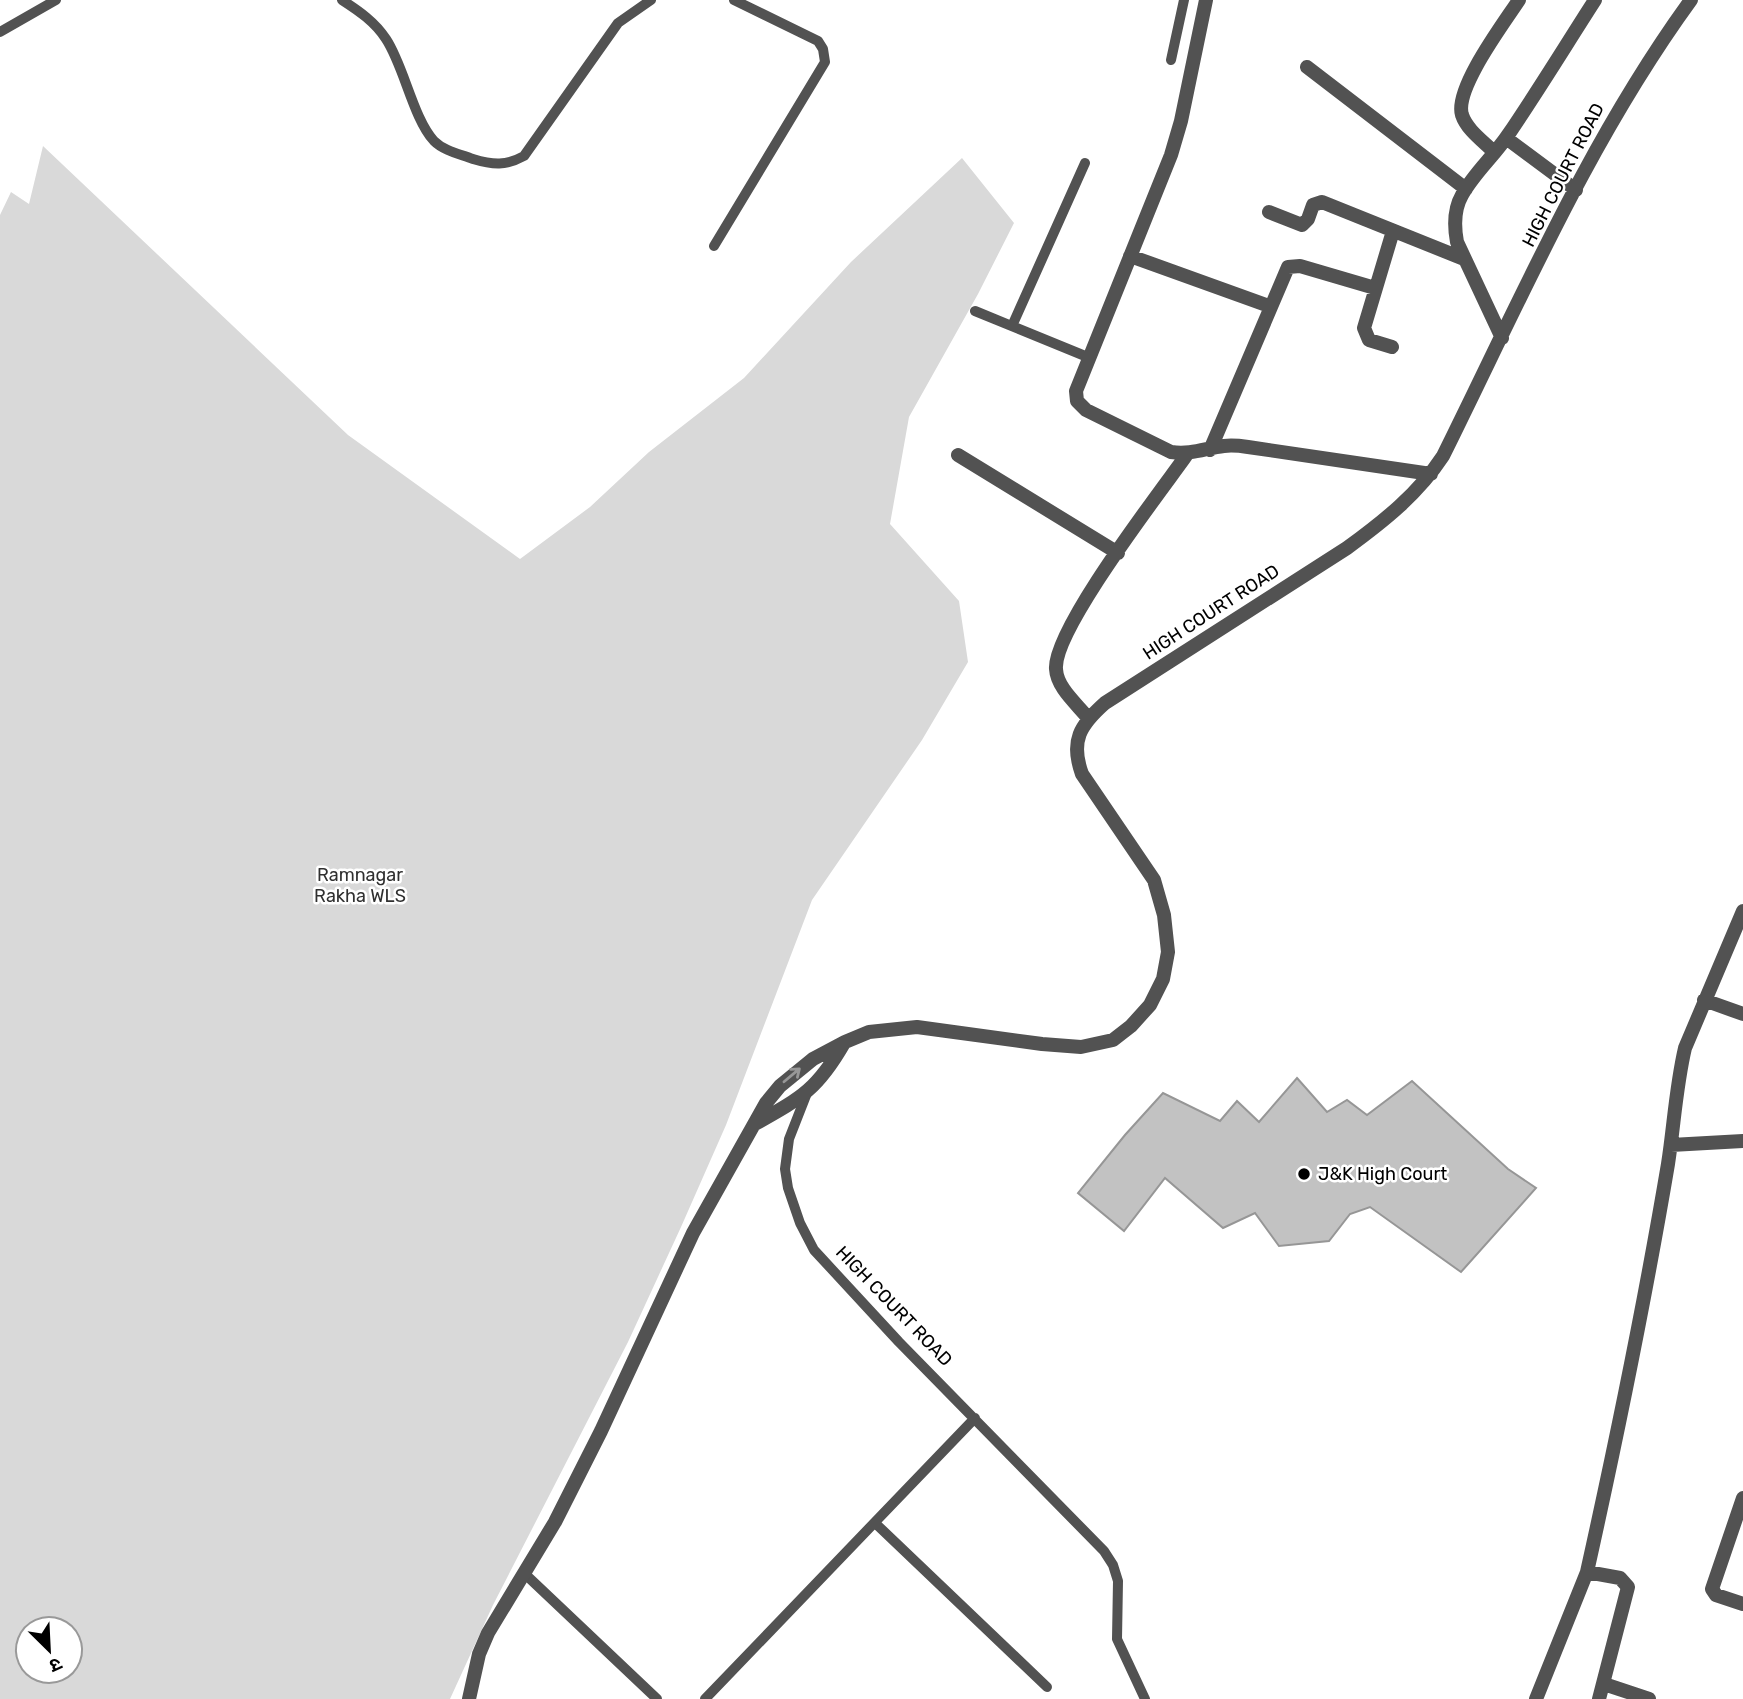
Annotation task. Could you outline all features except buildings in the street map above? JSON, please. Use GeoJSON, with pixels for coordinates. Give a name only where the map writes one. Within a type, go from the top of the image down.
{"type":"FeatureCollection","features":[{"type":"Feature","properties":{"kind":"street"},"geometry":{"type":"LineString","coordinates":[[1206,0],[1181,121],[1171,155],[1076,391],[1077,401],[1081,406],[1171,452],[1188,453],[1222,446],[1248,447],[1431,474]]}},
{"type":"Feature","properties":{"kind":"street"},"geometry":{"type":"LineString","coordinates":[[1494,152],[1466,123],[1461,103],[1472,75],[1519,0]]}},
{"type":"Feature","properties":{"kind":"street"},"geometry":{"type":"LineString","coordinates":[[1502,338],[1464,259],[1454,227],[1461,197],[1506,138],[1595,0]]}},
{"type":"Feature","properties":{"kind":"street","name":"HIGH COURT ROAD"},"geometry":{"type":"LineString","coordinates":[[1088,718],[1105,703],[1347,548],[1384,521],[1431,474],[1443,456],[1602,137],[1626,96],[1691,0]]}},
{"type":"Feature","properties":{"kind":"street"},"geometry":{"type":"LineString","coordinates":[[1307,67],[1466,189]]}},
{"type":"Feature","properties":{"kind":"street"},"geometry":{"type":"LineString","coordinates":[[1506,138],[1576,190]]}},
{"type":"Feature","properties":{"kind":"street"},"geometry":{"type":"LineString","coordinates":[[1269,212],[1302,225],[1308,219],[1313,205],[1321,202],[1464,259]]}},
{"type":"Feature","properties":{"kind":"street"},"geometry":{"type":"LineString","coordinates":[[1392,347],[1368,340],[1365,321],[1393,231]]}},
{"type":"Feature","properties":{"kind":"street"},"geometry":{"type":"LineString","coordinates":[[1130,256],[1269,306]]}},
{"type":"Feature","properties":{"kind":"street"},"geometry":{"type":"LineString","coordinates":[[1210,450],[1269,306],[1288,267],[1293,265],[1376,288]]}},
{"type":"Feature","properties":{"kind":"street"},"geometry":{"type":"LineString","coordinates":[[469,1699],[479,1654],[488,1633],[555,1522],[596,1443],[693,1233],[766,1102],[780,1086],[813,1059],[869,1032],[917,1027],[1081,1047],[1113,1040],[1131,1026],[1150,1005],[1163,979],[1168,952],[1164,915],[1154,880],[1082,774],[1075,755],[1078,737],[1088,718],[1064,689],[1056,670],[1057,659],[1073,620],[1188,453]]}},
{"type":"Feature","properties":{"kind":"street"},"geometry":{"type":"LineString","coordinates":[[958,455],[1118,553]]}},
{"type":"Feature","properties":{"kind":"street"},"geometry":{"type":"LineString","coordinates":[[1536,1699],[1587,1572],[1671,1145],[1679,1071],[1685,1048],[1743,911]]}},
{"type":"Feature","properties":{"kind":"street"},"geometry":{"type":"LineString","coordinates":[[1704,999],[1743,1014]]}},
{"type":"Feature","properties":{"kind":"street"},"geometry":{"type":"LineString","coordinates":[[754,1124],[808,1092],[831,1065],[845,1042]]}},
{"type":"Feature","properties":{"kind":"street"},"geometry":{"type":"LineString","coordinates":[[1671,1145],[1743,1141]]}},
{"type":"Feature","properties":{"kind":"street"},"geometry":{"type":"LineString","coordinates":[[1743,1497],[1712,1589],[1716,1595],[1743,1604]]}},
{"type":"Feature","properties":{"kind":"street"},"geometry":{"type":"LineString","coordinates":[[1587,1572],[1620,1578],[1628,1587],[1599,1699]]}},
{"type":"Feature","properties":{"kind":"street"},"geometry":{"type":"LineString","coordinates":[[1604,1684],[1649,1699]]}},
{"type":"Feature","properties":{"kind":"lane"},"geometry":{"type":"LineString","coordinates":[[0,32],[56,0]]}},
{"type":"Feature","properties":{"kind":"lane"},"geometry":{"type":"LineString","coordinates":[[342,0],[380,29],[434,141],[446,150],[488,164],[501,165],[524,156],[618,23],[651,0]]}},
{"type":"Feature","properties":{"kind":"lane"},"geometry":{"type":"LineString","coordinates":[[714,246],[825,62],[823,49],[818,41],[734,0]]}},
{"type":"Feature","properties":{"kind":"lane"},"geometry":{"type":"LineString","coordinates":[[1171,60],[1184,0]]}},
{"type":"Feature","properties":{"kind":"lane"},"geometry":{"type":"LineString","coordinates":[[1012,326],[1085,163]]}},
{"type":"Feature","properties":{"kind":"lane"},"geometry":{"type":"LineString","coordinates":[[975,312],[1090,358]]}},
{"type":"Feature","properties":{"kind":"lane","name":"HIGH COURT ROAD"},"geometry":{"type":"LineString","coordinates":[[808,1092],[789,1139],[785,1169],[788,1188],[800,1223],[814,1250],[890,1333],[1104,1550],[1118,1581],[1116,1639],[1145,1699]]}},
{"type":"Feature","properties":{"kind":"lane"},"geometry":{"type":"LineString","coordinates":[[705,1699],[975,1418]]}},
{"type":"Feature","properties":{"kind":"lane"},"geometry":{"type":"LineString","coordinates":[[875,1522],[1047,1687]]}},
{"type":"Feature","properties":{"kind":"lane"},"geometry":{"type":"LineString","coordinates":[[524,1574],[657,1699]]}},
{"type":"Feature","properties":{"kind":"green space","name":"Ramnagar Rakha WLS"},"geometry":{"type":"Polygon","coordinates":[[[43,146],[348,435],[520,559],[590,507],[649,452],[744,378],[851,262],[962,158],[1014,223],[978,294],[909,417],[890,524],[959,601],[968,662],[922,740],[812,900],[726,1125],[681,1227],[628,1342],[493,1605],[450,1699],[0,1699],[0,215],[11,192],[29,204],[43,146]]]}},
{"type":"Feature","properties":{"kind":"place","name":"J&K High Court"},"geometry":{"type":"Point","coordinates":[1304,1174]}}]}
